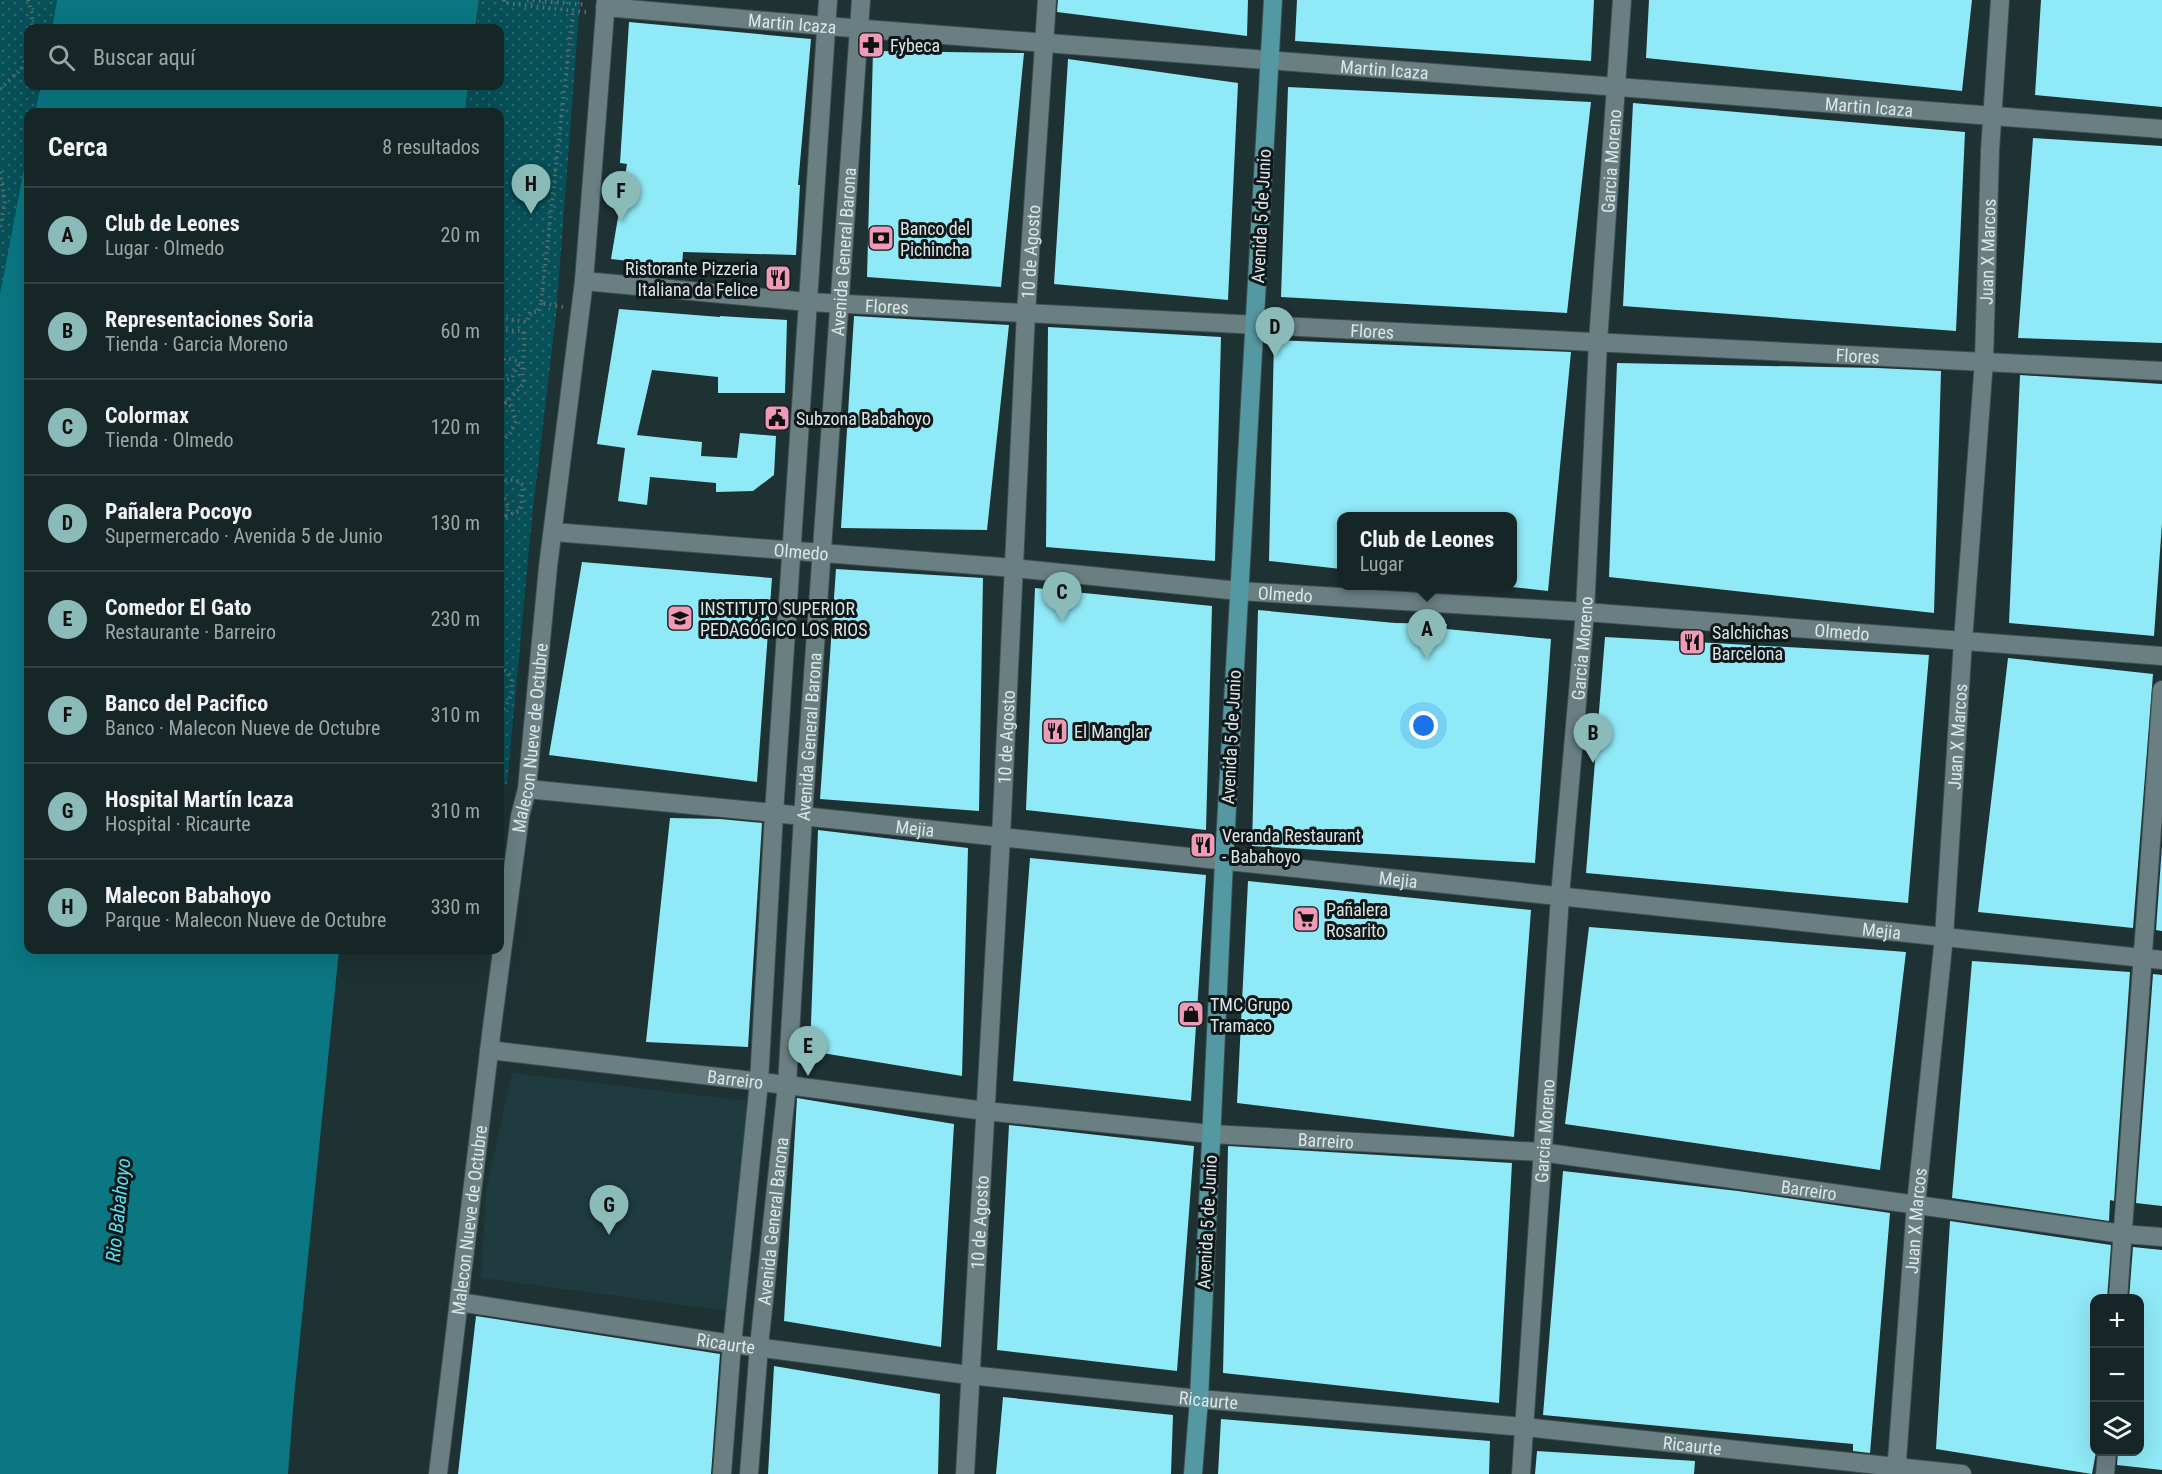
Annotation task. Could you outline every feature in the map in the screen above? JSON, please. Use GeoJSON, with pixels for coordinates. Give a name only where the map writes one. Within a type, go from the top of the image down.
{"type":"FeatureCollection","features":[{"type":"Feature","properties":{"kind":"main road","name":"Avenida 5 de Junio"},"geometry":{"type":"LineString","coordinates":[[1192,1474],[1199,1399],[1224,861],[1273,0]]}},
{"type":"Feature","properties":{"kind":"street","name":"Avenida General Barona"},"geometry":{"type":"LineString","coordinates":[[722,1474],[732,1344],[759,1082],[774,813],[828,0]]}},
{"type":"Feature","properties":{"kind":"street","name":"Avenida General Barona"},"geometry":{"type":"LineString","coordinates":[[749,1474],[759,1346],[788,1084],[803,816],[861,0]]}},
{"type":"Feature","properties":{"kind":"street","name":"10 de Agosto"},"geometry":{"type":"LineString","coordinates":[[965,1474],[1001,837],[1026,313],[1047,0]]}},
{"type":"Feature","properties":{"kind":"street","name":"Garcia Moreno"},"geometry":{"type":"LineString","coordinates":[[1521,1474],[1541,1152],[1584,612],[1598,342],[1622,0]]}},
{"type":"Feature","properties":{"kind":"street","name":"Juan X Marcos"},"geometry":{"type":"LineString","coordinates":[[1896,1471],[1917,1204],[1944,937],[1962,641],[1984,362],[1990,151],[2000,0]]}},
{"type":"Feature","properties":{"kind":"street","name":"Martin Icaza"},"geometry":{"type":"LineString","coordinates":[[605,7],[860,29],[2162,129]]}},
{"type":"Feature","properties":{"kind":"street","name":"Malecon Nueve de Octubre"},"geometry":{"type":"LineString","coordinates":[[504,937],[520,816],[527,789],[548,567],[584,281],[605,7]]}},
{"type":"Feature","properties":{"kind":"street","name":"Flores"},"geometry":{"type":"LineString","coordinates":[[584,281],[840,304],[2162,371]]}},
{"type":"Feature","properties":{"kind":"street","name":"Olmedo"},"geometry":{"type":"LineString","coordinates":[[553,532],[1014,568],[1239,591],[1584,612],[2162,656]]}},
{"type":"Feature","properties":{"kind":"street"},"geometry":{"type":"LineString","coordinates":[[2118,1294],[2162,690]]}},
{"type":"Feature","properties":{"kind":"street","name":"Mejia"},"geometry":{"type":"LineString","coordinates":[[527,789],[803,816],[2162,960]]}},
{"type":"Feature","properties":{"kind":"street","name":"Malecon Nueve de Octubre"},"geometry":{"type":"LineString","coordinates":[[438,1474],[502,954]]}},
{"type":"Feature","properties":{"kind":"street","name":"Barreiro"},"geometry":{"type":"LineString","coordinates":[[489,1050],[788,1084],[985,1111],[1211,1134],[1541,1152],[2123,1234],[2162,1237]]}},
{"type":"Feature","properties":{"kind":"street","name":"Ricaurte"},"geometry":{"type":"LineString","coordinates":[[459,1302],[732,1344],[969,1375],[1199,1399],[1524,1427],[1896,1471],[1962,1474]]}},
{"type":"Feature","properties":{"kind":"street"},"geometry":{"type":"LineString","coordinates":[[2105,1474],[2107,1456]]}},
{"type":"Feature","properties":{"kind":"path"},"geometry":{"type":"LineString","coordinates":[[28,0],[32,13],[32,24]]}},
{"type":"Feature","properties":{"kind":"path"},"geometry":{"type":"LineString","coordinates":[[504,0],[504,3],[573,11],[605,7]]}},
{"type":"Feature","properties":{"kind":"path"},"geometry":{"type":"LineString","coordinates":[[527,0],[605,7]]}},
{"type":"Feature","properties":{"kind":"path"},"geometry":{"type":"LineString","coordinates":[[550,0],[557,0]]}},
{"type":"Feature","properties":{"kind":"path"},"geometry":{"type":"LineString","coordinates":[[504,319],[527,322],[530,312],[539,312],[573,11]]}},
{"type":"Feature","properties":{"kind":"path"},"geometry":{"type":"LineString","coordinates":[[0,89],[21,69],[24,62]]}},
{"type":"Feature","properties":{"kind":"path"},"geometry":{"type":"LineString","coordinates":[[0,172],[5,201],[0,229]]}},
{"type":"Feature","properties":{"kind":"path"},"geometry":{"type":"LineString","coordinates":[[541,303],[580,310]]}},
{"type":"Feature","properties":{"kind":"path"},"geometry":{"type":"LineString","coordinates":[[504,330],[523,331],[525,338],[521,370],[524,383],[504,406]]}},
{"type":"Feature","properties":{"kind":"path"},"geometry":{"type":"LineString","coordinates":[[504,360],[511,358],[517,361],[518,365],[512,378],[504,381]]}},
{"type":"Feature","properties":{"kind":"path"},"geometry":{"type":"LineString","coordinates":[[504,401],[512,407],[516,421],[504,440]]}},
{"type":"Feature","properties":{"kind":"path"},"geometry":{"type":"LineString","coordinates":[[504,478],[516,480],[523,485],[521,510],[504,519]]}},
{"type":"Feature","properties":{"kind":"path"},"geometry":{"type":"LineString","coordinates":[[504,498],[509,509],[507,516]]}},
{"type":"Feature","properties":{"kind":"path"},"geometry":{"type":"LineString","coordinates":[[504,670],[511,676],[513,685],[509,702],[504,708]]}},
{"type":"Feature","properties":{"kind":"shaded area"},"geometry":{"type":"Polygon","coordinates":[[[0,0],[57,0],[53,24],[24,24],[24,90],[40,90],[37,108],[24,108],[24,177],[0,308],[0,0]]]}},
{"type":"Feature","properties":{"kind":"shaded area"},"geometry":{"type":"Polygon","coordinates":[[[479,0],[580,0],[556,316],[532,517],[507,785],[504,784],[504,108],[465,108],[468,90],[504,90],[504,24],[476,24],[479,0]]]}},
{"type":"Feature","properties":{"kind":"shaded area"},"geometry":{"type":"Polygon","coordinates":[[[512,1073],[747,1101],[729,1311],[481,1278],[486,1191],[512,1073]]]}},
{"type":"Feature","properties":{"kind":"water"},"geometry":{"type":"Polygon","coordinates":[[[57,0],[479,0],[476,24],[53,24],[57,0]]]}},
{"type":"Feature","properties":{"kind":"water"},"geometry":{"type":"Polygon","coordinates":[[[40,90],[468,90],[465,108],[36,108],[40,90]]]}},
{"type":"Feature","properties":{"kind":"water","name":"Rio Babahoyo"},"geometry":{"type":"Polygon","coordinates":[[[24,169],[24,954],[339,954],[288,1474],[0,1474],[0,295],[24,169]]]}},
{"type":"Feature","properties":{"kind":"building"},"geometry":{"type":"Polygon","coordinates":[[[1058,0],[1248,0],[1247,36],[1057,12],[1058,0]]]}},
{"type":"Feature","properties":{"kind":"building"},"geometry":{"type":"Polygon","coordinates":[[[1297,0],[1594,0],[1591,61],[1295,41],[1297,0]]]}},
{"type":"Feature","properties":{"kind":"building"},"geometry":{"type":"Polygon","coordinates":[[[1649,0],[1972,0],[1962,91],[1646,58],[1649,0]]]}},
{"type":"Feature","properties":{"kind":"building"},"geometry":{"type":"Polygon","coordinates":[[[2041,0],[2162,0],[2162,107],[2035,95],[2041,0]]]}},
{"type":"Feature","properties":{"kind":"building"},"geometry":{"type":"Polygon","coordinates":[[[629,22],[811,39],[798,185],[800,185],[796,255],[683,252],[682,267],[611,259],[627,164],[620,163],[629,22]]]}},
{"type":"Feature","properties":{"kind":"building"},"geometry":{"type":"Polygon","coordinates":[[[873,51],[1024,53],[1001,287],[867,277],[873,51]]]}},
{"type":"Feature","properties":{"kind":"building"},"geometry":{"type":"Polygon","coordinates":[[[1068,59],[1238,83],[1228,300],[1054,284],[1068,59]]]}},
{"type":"Feature","properties":{"kind":"building"},"geometry":{"type":"Polygon","coordinates":[[[1288,87],[1591,102],[1567,313],[1281,297],[1288,87]]]}},
{"type":"Feature","properties":{"kind":"building"},"geometry":{"type":"Polygon","coordinates":[[[1633,103],[1965,132],[1956,331],[1623,306],[1633,103]]]}},
{"type":"Feature","properties":{"kind":"building"},"geometry":{"type":"Polygon","coordinates":[[[2033,138],[2162,146],[2162,343],[2018,338],[2033,138]]]}},
{"type":"Feature","properties":{"kind":"building"},"geometry":{"type":"Polygon","coordinates":[[[619,309],[787,320],[785,393],[718,393],[718,377],[652,370],[637,435],[702,442],[701,456],[737,458],[740,433],[776,436],[774,475],[753,491],[716,492],[716,483],[650,477],[647,505],[618,501],[625,448],[597,444],[619,309]]]}},
{"type":"Feature","properties":{"kind":"building"},"geometry":{"type":"Polygon","coordinates":[[[854,316],[1009,325],[987,530],[841,528],[854,316]]]}},
{"type":"Feature","properties":{"kind":"building"},"geometry":{"type":"Polygon","coordinates":[[[1048,327],[1221,337],[1215,561],[1046,547],[1048,327]]]}},
{"type":"Feature","properties":{"kind":"building"},"geometry":{"type":"Polygon","coordinates":[[[1274,340],[1571,352],[1548,591],[1517,588],[1517,512],[1337,512],[1337,569],[1269,561],[1274,340]]]}},
{"type":"Feature","properties":{"kind":"building"},"geometry":{"type":"Polygon","coordinates":[[[1617,363],[1941,371],[1934,613],[1609,577],[1617,363]]]}},
{"type":"Feature","properties":{"kind":"building"},"geometry":{"type":"Polygon","coordinates":[[[2020,375],[2162,384],[2162,523],[2154,636],[2009,623],[2020,375]]]}},
{"type":"Feature","properties":{"kind":"building"},"geometry":{"type":"Polygon","coordinates":[[[582,562],[772,578],[757,782],[549,755],[582,562]]]}},
{"type":"Feature","properties":{"kind":"building"},"geometry":{"type":"Polygon","coordinates":[[[836,569],[983,578],[979,811],[820,799],[836,569]]]}},
{"type":"Feature","properties":{"kind":"building"},"geometry":{"type":"Polygon","coordinates":[[[1035,588],[1212,606],[1206,830],[1026,810],[1035,588]]]}},
{"type":"Feature","properties":{"kind":"building"},"geometry":{"type":"Polygon","coordinates":[[[1258,610],[1395,623],[1447,624],[1446,629],[1551,639],[1535,863],[1252,846],[1258,610]]]}},
{"type":"Feature","properties":{"kind":"building"},"geometry":{"type":"Polygon","coordinates":[[[1605,637],[1929,655],[1908,903],[1586,873],[1605,637]]]}},
{"type":"Feature","properties":{"kind":"building"},"geometry":{"type":"Polygon","coordinates":[[[2008,658],[2153,674],[2133,928],[1978,912],[2008,658]]]}},
{"type":"Feature","properties":{"kind":"building"},"geometry":{"type":"Polygon","coordinates":[[[670,818],[762,823],[748,1047],[646,1042],[670,818]]]}},
{"type":"Feature","properties":{"kind":"building"},"geometry":{"type":"Polygon","coordinates":[[[818,830],[968,848],[962,1076],[810,1051],[818,830]]]}},
{"type":"Feature","properties":{"kind":"building"},"geometry":{"type":"Polygon","coordinates":[[[2162,846],[2162,931],[2156,930],[2162,846]]]}},
{"type":"Feature","properties":{"kind":"building"},"geometry":{"type":"Polygon","coordinates":[[[1030,858],[1206,875],[1191,1101],[1013,1081],[1030,858]]]}},
{"type":"Feature","properties":{"kind":"building"},"geometry":{"type":"Polygon","coordinates":[[[1248,881],[1531,910],[1514,1137],[1237,1103],[1248,881]]]}},
{"type":"Feature","properties":{"kind":"building"},"geometry":{"type":"Polygon","coordinates":[[[1589,927],[1906,952],[1880,1170],[1565,1124],[1589,927]]]}},
{"type":"Feature","properties":{"kind":"building"},"geometry":{"type":"Polygon","coordinates":[[[1972,961],[2130,972],[2114,1201],[2110,1200],[2109,1221],[1952,1198],[1972,961]]]}},
{"type":"Feature","properties":{"kind":"building"},"geometry":{"type":"Polygon","coordinates":[[[2153,974],[2162,975],[2162,1206],[2136,1203],[2153,974]]]}},
{"type":"Feature","properties":{"kind":"building"},"geometry":{"type":"Polygon","coordinates":[[[797,1098],[954,1124],[941,1347],[784,1321],[797,1098]]]}},
{"type":"Feature","properties":{"kind":"building"},"geometry":{"type":"Polygon","coordinates":[[[1009,1125],[1194,1146],[1177,1371],[997,1350],[1009,1125]]]}},
{"type":"Feature","properties":{"kind":"building"},"geometry":{"type":"Polygon","coordinates":[[[1228,1146],[1512,1163],[1499,1403],[1223,1373],[1228,1146]]]}},
{"type":"Feature","properties":{"kind":"building"},"geometry":{"type":"Polygon","coordinates":[[[1563,1171],[1738,1191],[1890,1213],[1870,1453],[1853,1451],[1853,1444],[1543,1415],[1563,1171]]]}},
{"type":"Feature","properties":{"kind":"building"},"geometry":{"type":"Polygon","coordinates":[[[1950,1221],[2111,1245],[2107,1294],[2090,1294],[2090,1456],[2095,1456],[2092,1474],[1936,1449],[1950,1221]]]}},
{"type":"Feature","properties":{"kind":"building"},"geometry":{"type":"Polygon","coordinates":[[[2133,1247],[2162,1250],[2162,1470],[2117,1465],[2118,1456],[2144,1456],[2144,1294],[2129,1294],[2133,1247]]]}},
{"type":"Feature","properties":{"kind":"building"},"geometry":{"type":"Polygon","coordinates":[[[476,1316],[720,1354],[711,1474],[458,1474],[476,1316]]]}},
{"type":"Feature","properties":{"kind":"building"},"geometry":{"type":"Polygon","coordinates":[[[774,1366],[940,1394],[938,1474],[768,1474],[774,1366]]]}},
{"type":"Feature","properties":{"kind":"building"},"geometry":{"type":"Polygon","coordinates":[[[1003,1397],[1173,1415],[1171,1474],[996,1474],[1003,1397]]]}},
{"type":"Feature","properties":{"kind":"building"},"geometry":{"type":"Polygon","coordinates":[[[1221,1419],[1490,1441],[1489,1474],[1218,1474],[1221,1419]]]}},
{"type":"Feature","properties":{"kind":"building"},"geometry":{"type":"Polygon","coordinates":[[[1537,1451],[1695,1461],[1694,1474],[1535,1474],[1537,1451]]]}},
{"type":"Feature","properties":{"kind":"place","name":"Fybeca"},"geometry":{"type":"Point","coordinates":[871,45]}},
{"type":"Feature","properties":{"kind":"place","name":"Malecon Babahoyo"},"geometry":{"type":"Point","coordinates":[531,214]}},
{"type":"Feature","properties":{"kind":"place","name":"Banco del Pacifico"},"geometry":{"type":"Point","coordinates":[621,221]}},
{"type":"Feature","properties":{"kind":"place","name":"Banco del Pichincha"},"geometry":{"type":"Point","coordinates":[881,238]}},
{"type":"Feature","properties":{"kind":"place","name":"Ristorante Pizzeria Italiana da Felice"},"geometry":{"type":"Point","coordinates":[778,278]}},
{"type":"Feature","properties":{"kind":"place","name":"Pañalera Pocoyo"},"geometry":{"type":"Point","coordinates":[1275,357]}},
{"type":"Feature","properties":{"kind":"place","name":"Subzona Babahoyo"},"geometry":{"type":"Point","coordinates":[777,418]}},
{"type":"Feature","properties":{"kind":"place","name":"INSTITUTO SUPERIOR PEDAGÓGICO LOS RIOS"},"geometry":{"type":"Point","coordinates":[680,618]}},
{"type":"Feature","properties":{"kind":"place","name":"Colormax"},"geometry":{"type":"Point","coordinates":[1062,622]}},
{"type":"Feature","properties":{"kind":"place","name":"Salchichas Barcelona"},"geometry":{"type":"Point","coordinates":[1692,642]}},
{"type":"Feature","properties":{"kind":"place","name":"Club de Leones"},"geometry":{"type":"Point","coordinates":[1427,659]}},
{"type":"Feature","properties":{"kind":"place","name":"El Manglar"},"geometry":{"type":"Point","coordinates":[1055,731]}},
{"type":"Feature","properties":{"kind":"place","name":"Representaciones Soria"},"geometry":{"type":"Point","coordinates":[1593,763]}},
{"type":"Feature","properties":{"kind":"place","name":"Veranda Restaurant - Babahoyo"},"geometry":{"type":"Point","coordinates":[1203,845]}},
{"type":"Feature","properties":{"kind":"place","name":"Pañalera Rosarito"},"geometry":{"type":"Point","coordinates":[1306,919]}},
{"type":"Feature","properties":{"kind":"place","name":"TMC Grupo Tramaco"},"geometry":{"type":"Point","coordinates":[1191,1014]}},
{"type":"Feature","properties":{"kind":"place","name":"Comedor El Gato"},"geometry":{"type":"Point","coordinates":[808,1076]}},
{"type":"Feature","properties":{"kind":"place","name":"Hospital Martín Icaza"},"geometry":{"type":"Point","coordinates":[609,1235]}}]}
